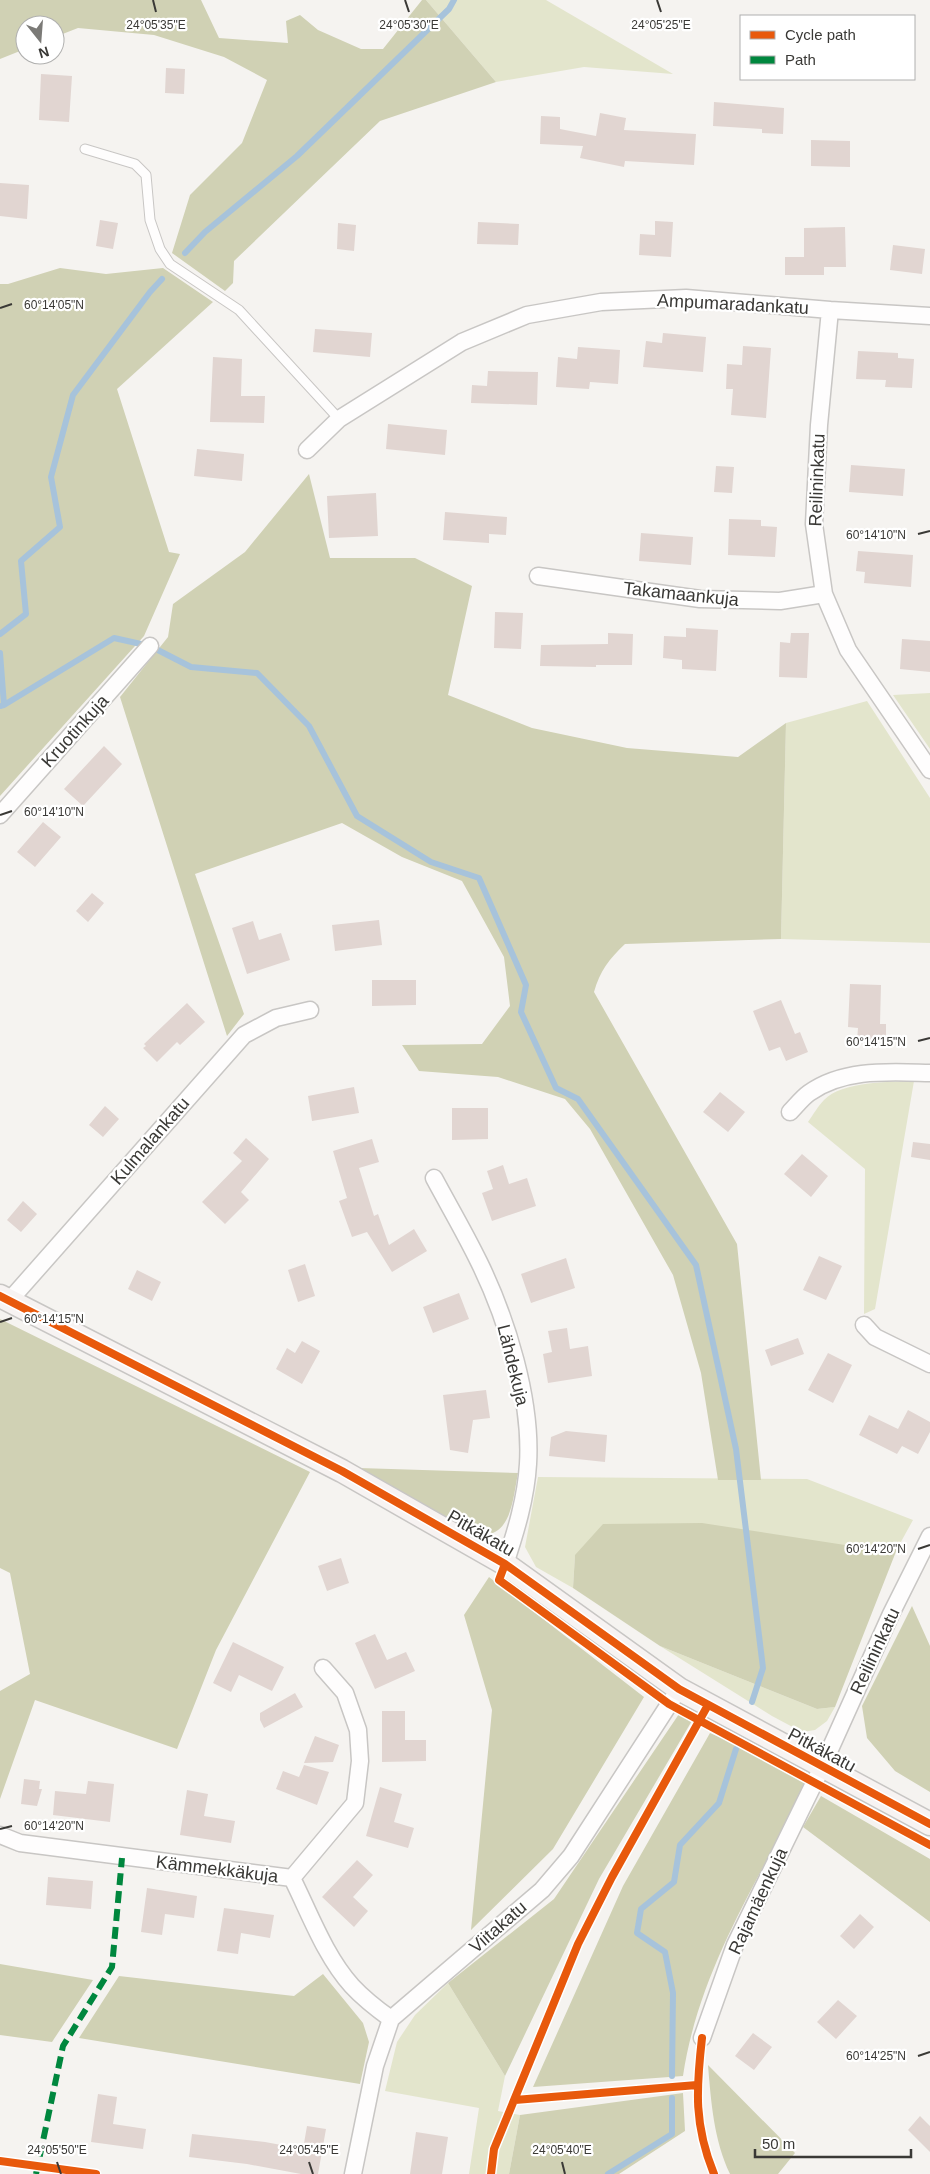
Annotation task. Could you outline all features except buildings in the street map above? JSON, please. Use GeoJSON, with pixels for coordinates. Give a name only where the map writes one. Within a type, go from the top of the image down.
{"type":"FeatureCollection","features":[{"type":"Feature","properties":{"kind":"street","name":"Ampumaradankatu"},"geometry":{"type":"LineString","coordinates":[[307,450],[339,419],[462,342],[527,315],[601,302],[686,298],[930,316]]}},
{"type":"Feature","properties":{"kind":"street","name":"Reilininkatu"},"geometry":{"type":"LineString","coordinates":[[830,310],[819,426],[814,524],[824,594],[848,650],[930,770]]}},
{"type":"Feature","properties":{"kind":"street","name":"Takamaankuja"},"geometry":{"type":"LineString","coordinates":[[538,576],[700,599],[780,601],[824,594]]}},
{"type":"Feature","properties":{"kind":"street","name":"Kruotinkuja"},"geometry":{"type":"LineString","coordinates":[[0,815],[150,646]]}},
{"type":"Feature","properties":{"kind":"street","name":"Kulmalankatu"},"geometry":{"type":"LineString","coordinates":[[5,1299],[244,1035],[276,1018],[310,1010]]}},
{"type":"Feature","properties":{"kind":"street"},"geometry":{"type":"LineString","coordinates":[[790,1112],[810,1093],[831,1082],[857,1074],[930,1073]]}},
{"type":"Feature","properties":{"kind":"street","name":"Lähdekuja"},"geometry":{"type":"LineString","coordinates":[[434,1178],[480,1263],[504,1324],[525,1401],[528,1464],[520,1520],[505,1564]]}},
{"type":"Feature","properties":{"kind":"street","name":"Pitkäkatu"},"geometry":{"type":"LineString","coordinates":[[5,1299],[342,1471],[505,1564],[679,1688],[930,1824]]}},
{"type":"Feature","properties":{"kind":"street"},"geometry":{"type":"LineString","coordinates":[[864,1325],[875,1337],[930,1364]]}},
{"type":"Feature","properties":{"kind":"street","name":"Reilininkatu"},"geometry":{"type":"LineString","coordinates":[[822,1767],[891,1614],[930,1536]]}},
{"type":"Feature","properties":{"kind":"street"},"geometry":{"type":"LineString","coordinates":[[292,1878],[355,1803],[360,1761],[358,1730],[345,1693],[323,1668]]}},
{"type":"Feature","properties":{"kind":"street","name":"Viitakatu"},"geometry":{"type":"LineString","coordinates":[[391,2019],[548,1883],[571,1856],[679,1688]]}},
{"type":"Feature","properties":{"kind":"street","name":"Rajamäenkuja"},"geometry":{"type":"LineString","coordinates":[[702,2038],[735,1945],[822,1767]]}},
{"type":"Feature","properties":{"kind":"street","name":"Kämmekkäkuja"},"geometry":{"type":"LineString","coordinates":[[0,1834],[20,1843],[292,1878],[333,1960],[352,1986],[372,2005],[391,2019]]}},
{"type":"Feature","properties":{"kind":"street"},"geometry":{"type":"LineString","coordinates":[[353,2174],[375,2066],[391,2019]]}},
{"type":"Feature","properties":{"kind":"lane"},"geometry":{"type":"LineString","coordinates":[[85,149],[135,164],[146,175],[150,220],[160,248],[170,264],[238,310],[339,419]]}},
{"type":"Feature","properties":{"kind":"green space"},"geometry":{"type":"Polygon","coordinates":[[[0,0],[201,0],[219,38],[288,43],[286,21],[300,15],[318,30],[361,49],[383,49],[422,0],[426,0],[496,82],[380,121],[234,261],[233,283],[225,291],[172,253],[190,195],[242,143],[267,80],[224,57],[154,35],[78,28],[65,33],[65,15],[15,15],[15,53],[0,59],[0,0]]]}},
{"type":"Feature","properties":{"kind":"green space"},"geometry":{"type":"Polygon","coordinates":[[[426,0],[546,0],[673,74],[584,67],[496,82],[426,0]]]}},
{"type":"Feature","properties":{"kind":"green space"},"geometry":{"type":"Polygon","coordinates":[[[60,268],[106,274],[163,268],[213,302],[117,389],[169,552],[180,554],[144,636],[0,796],[0,284],[8,284],[60,268]]]}},
{"type":"Feature","properties":{"kind":"green space"},"geometry":{"type":"Polygon","coordinates":[[[309,474],[330,558],[415,558],[472,586],[448,695],[532,728],[627,748],[738,757],[786,723],[781,939],[625,944],[606,966],[594,992],[737,1244],[761,1480],[718,1480],[701,1373],[673,1275],[590,1129],[565,1099],[498,1077],[419,1071],[402,1045],[482,1044],[510,1006],[504,957],[462,881],[402,857],[342,823],[195,874],[244,1014],[227,1036],[120,697],[168,637],[173,604],[245,552],[309,474]]]}},
{"type":"Feature","properties":{"kind":"green space"},"geometry":{"type":"Polygon","coordinates":[[[930,693],[930,749],[893,695],[930,693]]]}},
{"type":"Feature","properties":{"kind":"green space"},"geometry":{"type":"Polygon","coordinates":[[[867,701],[930,798],[930,943],[781,939],[786,723],[867,701]]]}},
{"type":"Feature","properties":{"kind":"green space"},"geometry":{"type":"Polygon","coordinates":[[[914,1081],[875,1309],[864,1314],[865,1169],[808,1122],[824,1100],[842,1089],[880,1082],[914,1081]]]}},
{"type":"Feature","properties":{"kind":"green space"},"geometry":{"type":"Polygon","coordinates":[[[0,1319],[310,1472],[216,1650],[177,1749],[35,1700],[0,1799],[0,1691],[30,1674],[10,1573],[0,1568],[0,1319]]]}},
{"type":"Feature","properties":{"kind":"green space"},"geometry":{"type":"Polygon","coordinates":[[[359,1468],[518,1473],[512,1506],[508,1516],[503,1525],[496,1531],[487,1534],[475,1533],[359,1468]]]}},
{"type":"Feature","properties":{"kind":"green space"},"geometry":{"type":"Polygon","coordinates":[[[538,1477],[807,1479],[913,1520],[897,1549],[845,1545],[575,1555],[573,1588],[536,1567],[525,1547],[538,1477]]]}},
{"type":"Feature","properties":{"kind":"green space"},"geometry":{"type":"Polygon","coordinates":[[[702,1523],[845,1545],[897,1549],[835,1707],[817,1709],[660,1646],[573,1588],[575,1555],[603,1524],[702,1523]]]}},
{"type":"Feature","properties":{"kind":"green space"},"geometry":{"type":"Polygon","coordinates":[[[489,1577],[644,1697],[553,1849],[471,1930],[492,1710],[464,1615],[489,1577]]]}},
{"type":"Feature","properties":{"kind":"green space"},"geometry":{"type":"Polygon","coordinates":[[[912,1606],[930,1646],[930,1792],[895,1771],[867,1738],[862,1706],[912,1606]]]}},
{"type":"Feature","properties":{"kind":"green space"},"geometry":{"type":"Polygon","coordinates":[[[660,1646],[817,1709],[835,1707],[827,1721],[815,1730],[802,1732],[772,1716],[660,1646]]]}},
{"type":"Feature","properties":{"kind":"green space"},"geometry":{"type":"Polygon","coordinates":[[[679,1714],[693,1719],[599,1879],[505,2076],[448,1983],[554,1899],[679,1714]]]}},
{"type":"Feature","properties":{"kind":"green space"},"geometry":{"type":"Polygon","coordinates":[[[710,1733],[811,1776],[735,1921],[718,1959],[703,1997],[691,2036],[683,2076],[533,2087],[623,1886],[710,1733]]]}},
{"type":"Feature","properties":{"kind":"green space"},"geometry":{"type":"Polygon","coordinates":[[[821,1796],[930,1859],[930,1922],[803,1827],[821,1796]]]}},
{"type":"Feature","properties":{"kind":"green space"},"geometry":{"type":"Polygon","coordinates":[[[0,1964],[93,1980],[52,2042],[0,2035],[0,1964]]]}},
{"type":"Feature","properties":{"kind":"green space"},"geometry":{"type":"Polygon","coordinates":[[[323,1974],[363,2023],[369,2042],[360,2084],[79,2038],[119,1976],[294,1996],[323,1974]]]}},
{"type":"Feature","properties":{"kind":"green space"},"geometry":{"type":"Polygon","coordinates":[[[448,1983],[505,2076],[498,2111],[520,2115],[509,2174],[469,2174],[479,2108],[385,2091],[397,2042],[415,2015],[448,1983]]]}},
{"type":"Feature","properties":{"kind":"green space"},"geometry":{"type":"Polygon","coordinates":[[[708,2065],[795,2153],[778,2174],[730,2174],[717,2135],[708,2065]]]}},
{"type":"Feature","properties":{"kind":"green space"},"geometry":{"type":"Polygon","coordinates":[[[683,2093],[685,2131],[619,2174],[509,2174],[520,2115],[683,2093]]]}},
{"type":"Feature","properties":{"kind":"waterway"},"geometry":{"type":"LineString","coordinates":[[185,253],[205,232],[297,156],[449,9],[454,0]]}},
{"type":"Feature","properties":{"kind":"waterway"},"geometry":{"type":"LineString","coordinates":[[0,634],[26,614],[21,561],[60,527],[51,477],[73,395],[150,292],[162,279]]}},
{"type":"Feature","properties":{"kind":"waterway"},"geometry":{"type":"LineString","coordinates":[[4,705],[114,638],[150,646],[191,667],[257,673],[309,726],[357,816],[431,862],[479,878],[526,985],[521,1012],[556,1088],[578,1099],[696,1265],[736,1449],[763,1668],[752,1702]]}},
{"type":"Feature","properties":{"kind":"waterway"},"geometry":{"type":"LineString","coordinates":[[0,653],[4,705],[1,706]]}},
{"type":"Feature","properties":{"kind":"waterway"},"geometry":{"type":"LineString","coordinates":[[672,2076],[673,1993],[665,1952],[637,1933],[641,1909],[674,1882],[680,1845],[719,1803],[736,1749]]}},
{"type":"Feature","properties":{"kind":"waterway"},"geometry":{"type":"LineString","coordinates":[[608,2174],[672,2134],[672,2098]]}},
{"type":"Feature","properties":{"kind":"marked path"},"geometry":{"type":"LineString","coordinates":[[36,2174],[63,2046],[112,1967],[122,1858]]}},
{"type":"Feature","properties":{"kind":"cycle path"},"geometry":{"type":"LineString","coordinates":[[0,1296],[342,1471],[505,1564],[679,1689],[930,1824]]}},
{"type":"Feature","properties":{"kind":"cycle path"},"geometry":{"type":"LineString","coordinates":[[505,1564],[499,1580],[669,1704],[930,1845]]}},
{"type":"Feature","properties":{"kind":"cycle path"},"geometry":{"type":"LineString","coordinates":[[491,2174],[494,2149],[578,1944],[612,1877],[708,1705]]}},
{"type":"Feature","properties":{"kind":"cycle path"},"geometry":{"type":"LineString","coordinates":[[702,2038],[698,2107],[707,2156],[714,2174]]}},
{"type":"Feature","properties":{"kind":"cycle path"},"geometry":{"type":"LineString","coordinates":[[515,2100],[697,2085]]}},
{"type":"Feature","properties":{"kind":"cycle path"},"geometry":{"type":"LineString","coordinates":[[0,2161],[96,2174]]}}]}
